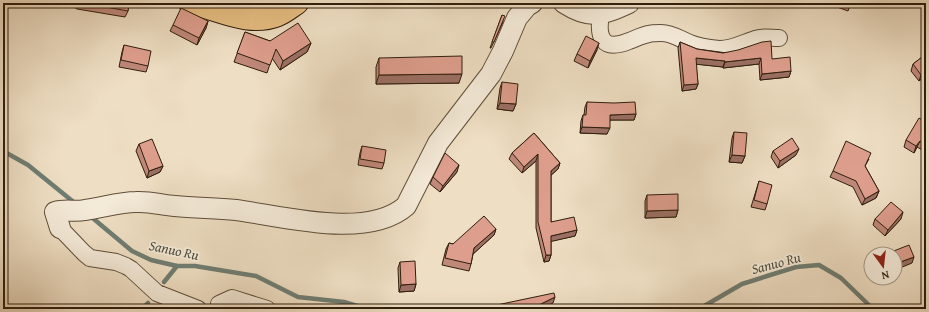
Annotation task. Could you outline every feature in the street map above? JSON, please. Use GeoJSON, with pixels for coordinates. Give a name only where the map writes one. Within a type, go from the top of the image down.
{"type":"FeatureCollection","features":[{"type":"Feature","properties":{"kind":"highway"},"geometry":{"type":"LineString","coordinates":[[190,3],[206,6],[241,18],[260,20],[279,15],[297,3]]}},
{"type":"Feature","properties":{"kind":"street"},"geometry":{"type":"LineString","coordinates":[[198,309],[157,293],[126,266],[116,262],[90,258],[60,228],[55,212],[62,210],[84,210],[137,201],[175,206],[237,210],[265,216],[337,224],[370,221],[398,213],[406,206],[438,143],[491,74],[517,18],[527,6],[532,3]]}},
{"type":"Feature","properties":{"kind":"street"},"geometry":{"type":"LineString","coordinates":[[564,3],[575,10],[586,14],[601,14],[629,3]]}},
{"type":"Feature","properties":{"kind":"street"},"geometry":{"type":"LineString","coordinates":[[601,14],[599,25],[600,35],[604,42],[612,45],[627,42],[648,34],[663,33],[678,37],[690,43],[722,49],[744,44],[754,39],[764,37],[779,38]]}},
{"type":"Feature","properties":{"kind":"street"},"geometry":{"type":"LineString","coordinates":[[220,309],[219,304],[232,298],[267,309]]}},
{"type":"Feature","properties":{"kind":"building"},"geometry":{"type":"Polygon","coordinates":[[[84,3],[129,3],[128,11],[84,3]]]}},
{"type":"Feature","properties":{"kind":"building"},"geometry":{"type":"Polygon","coordinates":[[[181,8],[208,21],[199,38],[173,25],[181,8]]]}},
{"type":"Feature","properties":{"kind":"building"},"geometry":{"type":"Polygon","coordinates":[[[502,15],[505,16],[494,42],[492,42],[502,15]]]}},
{"type":"Feature","properties":{"kind":"building"},"geometry":{"type":"Polygon","coordinates":[[[298,23],[311,43],[283,61],[276,49],[270,65],[237,53],[245,32],[270,41],[298,23]]]}},
{"type":"Feature","properties":{"kind":"building"},"geometry":{"type":"Polygon","coordinates":[[[586,36],[599,43],[590,61],[577,54],[586,36]]]}},
{"type":"Feature","properties":{"kind":"building"},"geometry":{"type":"Polygon","coordinates":[[[771,41],[772,59],[790,57],[791,71],[762,74],[761,58],[725,62],[696,58],[698,84],[684,85],[680,42],[697,49],[723,53],[762,42],[771,41]]]}},
{"type":"Feature","properties":{"kind":"building"},"geometry":{"type":"Polygon","coordinates":[[[124,45],[151,51],[148,66],[121,60],[124,45]]]}},
{"type":"Feature","properties":{"kind":"building"},"geometry":{"type":"Polygon","coordinates":[[[926,54],[926,71],[921,75],[913,64],[926,54]]]}},
{"type":"Feature","properties":{"kind":"building"},"geometry":{"type":"Polygon","coordinates":[[[462,56],[462,74],[379,75],[379,58],[462,56]]]}},
{"type":"Feature","properties":{"kind":"building"},"geometry":{"type":"Polygon","coordinates":[[[502,82],[518,84],[516,104],[500,103],[502,82]]]}},
{"type":"Feature","properties":{"kind":"building"},"geometry":{"type":"Polygon","coordinates":[[[587,102],[635,102],[636,114],[610,115],[610,128],[582,127],[583,115],[586,115],[587,102]]]}},
{"type":"Feature","properties":{"kind":"building"},"geometry":{"type":"Polygon","coordinates":[[[919,118],[926,122],[926,144],[920,141],[916,146],[906,140],[919,118]]]}},
{"type":"Feature","properties":{"kind":"building"},"geometry":{"type":"Polygon","coordinates":[[[734,132],[747,133],[745,156],[732,155],[734,132]]]}},
{"type":"Feature","properties":{"kind":"building"},"geometry":{"type":"Polygon","coordinates":[[[534,133],[560,163],[551,171],[551,222],[574,217],[577,230],[551,236],[551,255],[546,255],[538,222],[538,154],[524,167],[512,153],[534,133]]]}},
{"type":"Feature","properties":{"kind":"building"},"geometry":{"type":"Polygon","coordinates":[[[792,138],[799,149],[780,161],[773,151],[792,138]]]}},
{"type":"Feature","properties":{"kind":"building"},"geometry":{"type":"Polygon","coordinates":[[[152,139],[163,166],[149,171],[139,144],[152,139]]]}},
{"type":"Feature","properties":{"kind":"building"},"geometry":{"type":"Polygon","coordinates":[[[846,141],[871,153],[865,166],[879,191],[865,199],[856,181],[833,171],[846,141]]]}},
{"type":"Feature","properties":{"kind":"building"},"geometry":{"type":"Polygon","coordinates":[[[362,146],[386,150],[384,163],[360,159],[362,146]]]}},
{"type":"Feature","properties":{"kind":"building"},"geometry":{"type":"Polygon","coordinates":[[[445,153],[459,165],[443,186],[433,177],[445,153]]]}},
{"type":"Feature","properties":{"kind":"building"},"geometry":{"type":"Polygon","coordinates":[[[759,181],[772,185],[767,204],[754,200],[759,181]]]}},
{"type":"Feature","properties":{"kind":"building"},"geometry":{"type":"Polygon","coordinates":[[[678,194],[678,210],[647,211],[647,195],[678,194]]]}},
{"type":"Feature","properties":{"kind":"building"},"geometry":{"type":"Polygon","coordinates":[[[891,202],[903,212],[888,230],[875,219],[891,202]]]}},
{"type":"Feature","properties":{"kind":"building"},"geometry":{"type":"Polygon","coordinates":[[[484,216],[496,229],[474,248],[471,264],[445,258],[449,243],[453,244],[484,216]]]}},
{"type":"Feature","properties":{"kind":"building"},"geometry":{"type":"Polygon","coordinates":[[[909,245],[914,257],[903,261],[903,247],[909,245]]]}},
{"type":"Feature","properties":{"kind":"building"},"geometry":{"type":"Polygon","coordinates":[[[415,261],[416,284],[401,285],[400,262],[415,261]]]}},
{"type":"Feature","properties":{"kind":"building"},"geometry":{"type":"Polygon","coordinates":[[[554,293],[555,297],[531,309],[493,309],[492,306],[554,293]]]}},
{"type":"Feature","properties":{"kind":"waterway","name":"Sanuo Ru"},"geometry":{"type":"LineString","coordinates":[[3,151],[28,165],[76,204]]}},
{"type":"Feature","properties":{"kind":"waterway","name":"Sanuo Ru"},"geometry":{"type":"LineString","coordinates":[[89,215],[132,251],[151,260],[177,266],[195,266],[256,276],[298,297],[344,302],[367,309]]}},
{"type":"Feature","properties":{"kind":"waterway","name":"Sanuo Ru"},"geometry":{"type":"LineString","coordinates":[[699,309],[742,284],[796,267],[819,265],[841,278],[873,309]]}},
{"type":"Feature","properties":{"kind":"waterway"},"geometry":{"type":"LineString","coordinates":[[164,282],[177,266]]}},
{"type":"Feature","properties":{"kind":"waterway"},"geometry":{"type":"LineString","coordinates":[[142,309],[148,303]]}}]}
